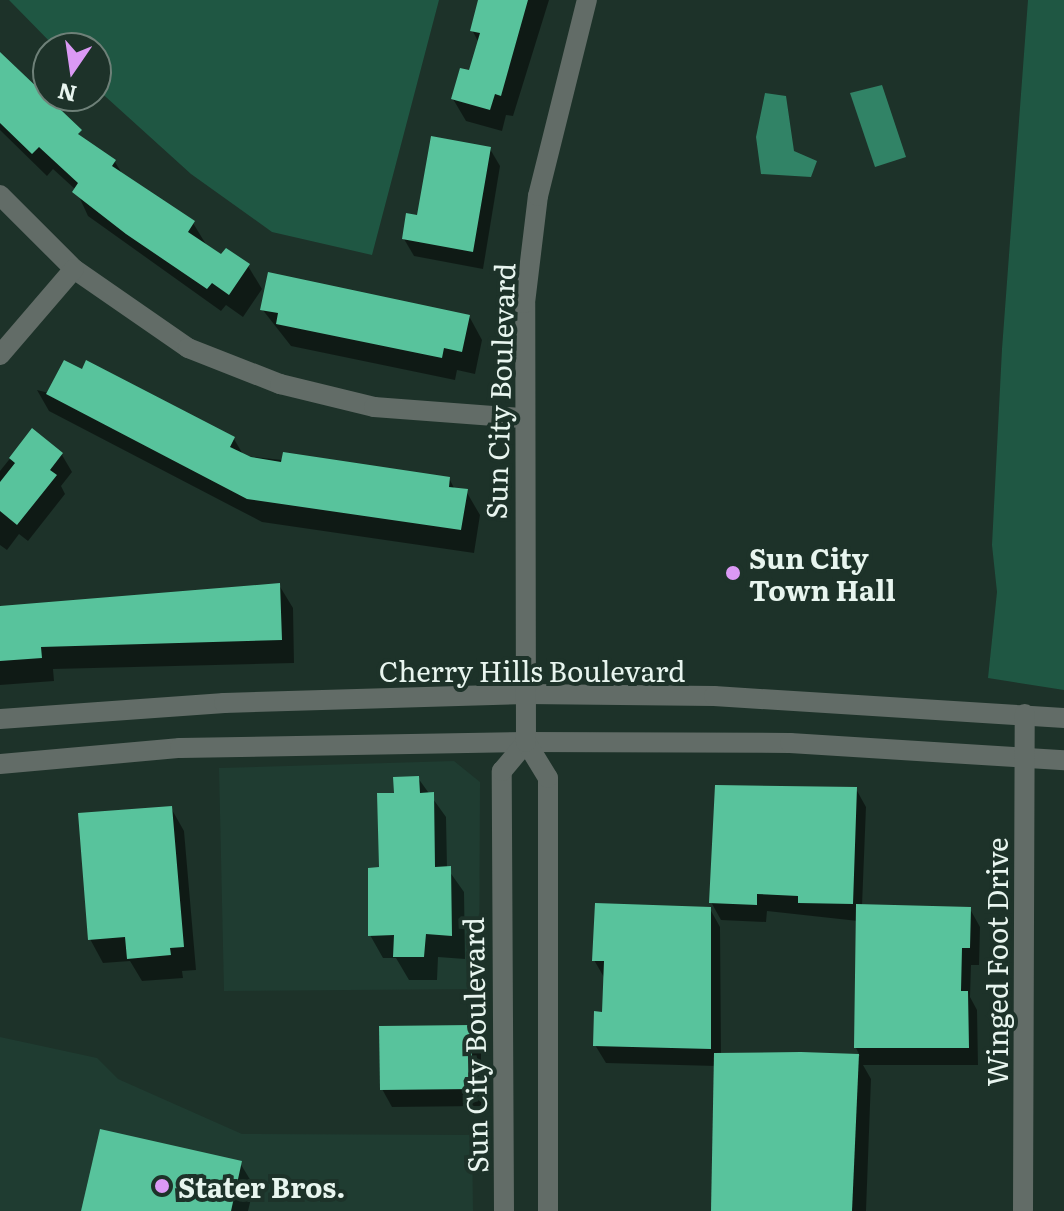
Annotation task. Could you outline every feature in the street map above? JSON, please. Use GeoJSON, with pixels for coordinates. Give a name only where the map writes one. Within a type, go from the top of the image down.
{"type":"FeatureCollection","features":[{"type":"Feature","properties":{"kind":"street","name":"Sun City Boulevard"},"geometry":{"type":"LineString","coordinates":[[504,1211],[502,771],[526,742],[522,418],[525,303],[538,196],[587,0]]}},
{"type":"Feature","properties":{"kind":"street"},"geometry":{"type":"LineString","coordinates":[[0,195],[74,269],[188,348],[280,384],[374,407],[522,418]]}},
{"type":"Feature","properties":{"kind":"street"},"geometry":{"type":"LineString","coordinates":[[0,355],[74,269]]}},
{"type":"Feature","properties":{"kind":"street","name":"Cherry Hills Boulevard"},"geometry":{"type":"LineString","coordinates":[[0,719],[224,703],[526,694],[714,696],[1064,718]]}},
{"type":"Feature","properties":{"kind":"street","name":"Winged Foot Drive"},"geometry":{"type":"LineString","coordinates":[[1023,1211],[1025,714]]}},
{"type":"Feature","properties":{"kind":"street"},"geometry":{"type":"LineString","coordinates":[[526,742],[548,778],[548,1211]]}},
{"type":"Feature","properties":{"kind":"street"},"geometry":{"type":"LineString","coordinates":[[0,764],[180,748],[526,742],[790,743],[1064,760]]}},
{"type":"Feature","properties":{"kind":"shaded area"},"geometry":{"type":"Polygon","coordinates":[[[9,0],[439,0],[372,255],[272,232],[191,174],[112,102],[112,32],[40,32],[9,0]]]}},
{"type":"Feature","properties":{"kind":"shaded area"},"geometry":{"type":"Polygon","coordinates":[[[1028,0],[1064,0],[1064,690],[988,678],[997,592],[992,545],[1002,349],[1028,0]]]}},
{"type":"Feature","properties":{"kind":"shaded area"},"geometry":{"type":"Polygon","coordinates":[[[882,85],[906,157],[875,167],[850,93],[882,85]]]}},
{"type":"Feature","properties":{"kind":"shaded area"},"geometry":{"type":"Polygon","coordinates":[[[765,93],[786,96],[794,151],[817,161],[811,177],[761,174],[756,137],[765,93]]]}},
{"type":"Feature","properties":{"kind":"shaded area"},"geometry":{"type":"Polygon","coordinates":[[[454,761],[480,782],[479,989],[224,991],[219,768],[454,761]]]}},
{"type":"Feature","properties":{"kind":"shaded area"},"geometry":{"type":"Polygon","coordinates":[[[0,1037],[97,1058],[118,1079],[242,1134],[472,1135],[473,1211],[0,1211],[0,1037]]]}},
{"type":"Feature","properties":{"kind":"building"},"geometry":{"type":"Polygon","coordinates":[[[478,0],[528,0],[501,96],[495,94],[490,110],[451,99],[460,68],[469,70],[480,33],[470,31],[478,0]]]}},
{"type":"Feature","properties":{"kind":"building"},"geometry":{"type":"Polygon","coordinates":[[[0,52],[32,82],[32,112],[63,112],[82,130],[78,134],[116,160],[112,166],[195,221],[188,232],[221,254],[226,248],[250,264],[229,295],[212,283],[207,289],[126,234],[72,192],[78,183],[39,147],[32,154],[0,123],[0,52]]]}},
{"type":"Feature","properties":{"kind":"building"},"geometry":{"type":"Polygon","coordinates":[[[431,136],[491,147],[473,252],[402,239],[406,213],[417,215],[431,136]]]}},
{"type":"Feature","properties":{"kind":"building"},"geometry":{"type":"Polygon","coordinates":[[[268,272],[470,315],[462,352],[444,348],[442,358],[276,324],[278,313],[260,310],[268,272]]]}},
{"type":"Feature","properties":{"kind":"building"},"geometry":{"type":"Polygon","coordinates":[[[64,360],[82,369],[86,360],[235,437],[230,447],[251,457],[281,462],[283,452],[450,477],[449,487],[468,489],[461,530],[247,499],[46,394],[64,360]]]}},
{"type":"Feature","properties":{"kind":"building"},"geometry":{"type":"Polygon","coordinates":[[[32,428],[63,453],[50,470],[57,475],[17,525],[0,511],[0,482],[15,463],[9,458],[32,428]]]}},
{"type":"Feature","properties":{"kind":"building"},"geometry":{"type":"Polygon","coordinates":[[[280,583],[282,640],[41,647],[42,658],[0,661],[0,606],[280,583]]]}},
{"type":"Feature","properties":{"kind":"building"},"geometry":{"type":"Polygon","coordinates":[[[419,776],[420,793],[434,792],[435,867],[451,866],[452,936],[426,934],[424,957],[393,957],[394,935],[368,936],[368,868],[379,867],[377,793],[394,793],[393,777],[419,776]]]}},
{"type":"Feature","properties":{"kind":"building"},"geometry":{"type":"Polygon","coordinates":[[[715,785],[857,787],[853,904],[798,903],[798,896],[757,894],[757,905],[709,903],[715,785]]]}},
{"type":"Feature","properties":{"kind":"building"},"geometry":{"type":"Polygon","coordinates":[[[172,806],[184,947],[170,948],[171,955],[127,959],[125,937],[88,940],[78,813],[172,806]]]}},
{"type":"Feature","properties":{"kind":"building"},"geometry":{"type":"Polygon","coordinates":[[[595,903],[711,907],[711,1049],[593,1046],[594,1011],[602,1012],[604,961],[592,961],[595,903]]]}},
{"type":"Feature","properties":{"kind":"building"},"geometry":{"type":"Polygon","coordinates":[[[856,904],[971,907],[970,948],[962,948],[961,991],[968,991],[969,1048],[854,1048],[856,904]]]}},
{"type":"Feature","properties":{"kind":"building"},"geometry":{"type":"Polygon","coordinates":[[[472,1025],[472,1089],[380,1090],[379,1026],[472,1025]]]}},
{"type":"Feature","properties":{"kind":"building"},"geometry":{"type":"Polygon","coordinates":[[[714,1053],[859,1054],[852,1211],[711,1211],[714,1053]]]}},
{"type":"Feature","properties":{"kind":"building","name":"Stater Bros."},"geometry":{"type":"Polygon","coordinates":[[[100,1129],[242,1161],[231,1211],[81,1211],[100,1129]]]}},
{"type":"Feature","properties":{"kind":"place","name":"Sun City Town Hall"},"geometry":{"type":"Point","coordinates":[733,573]}},
{"type":"Feature","properties":{"kind":"place","name":"Stater Bros."},"geometry":{"type":"Point","coordinates":[162,1186]}}]}
